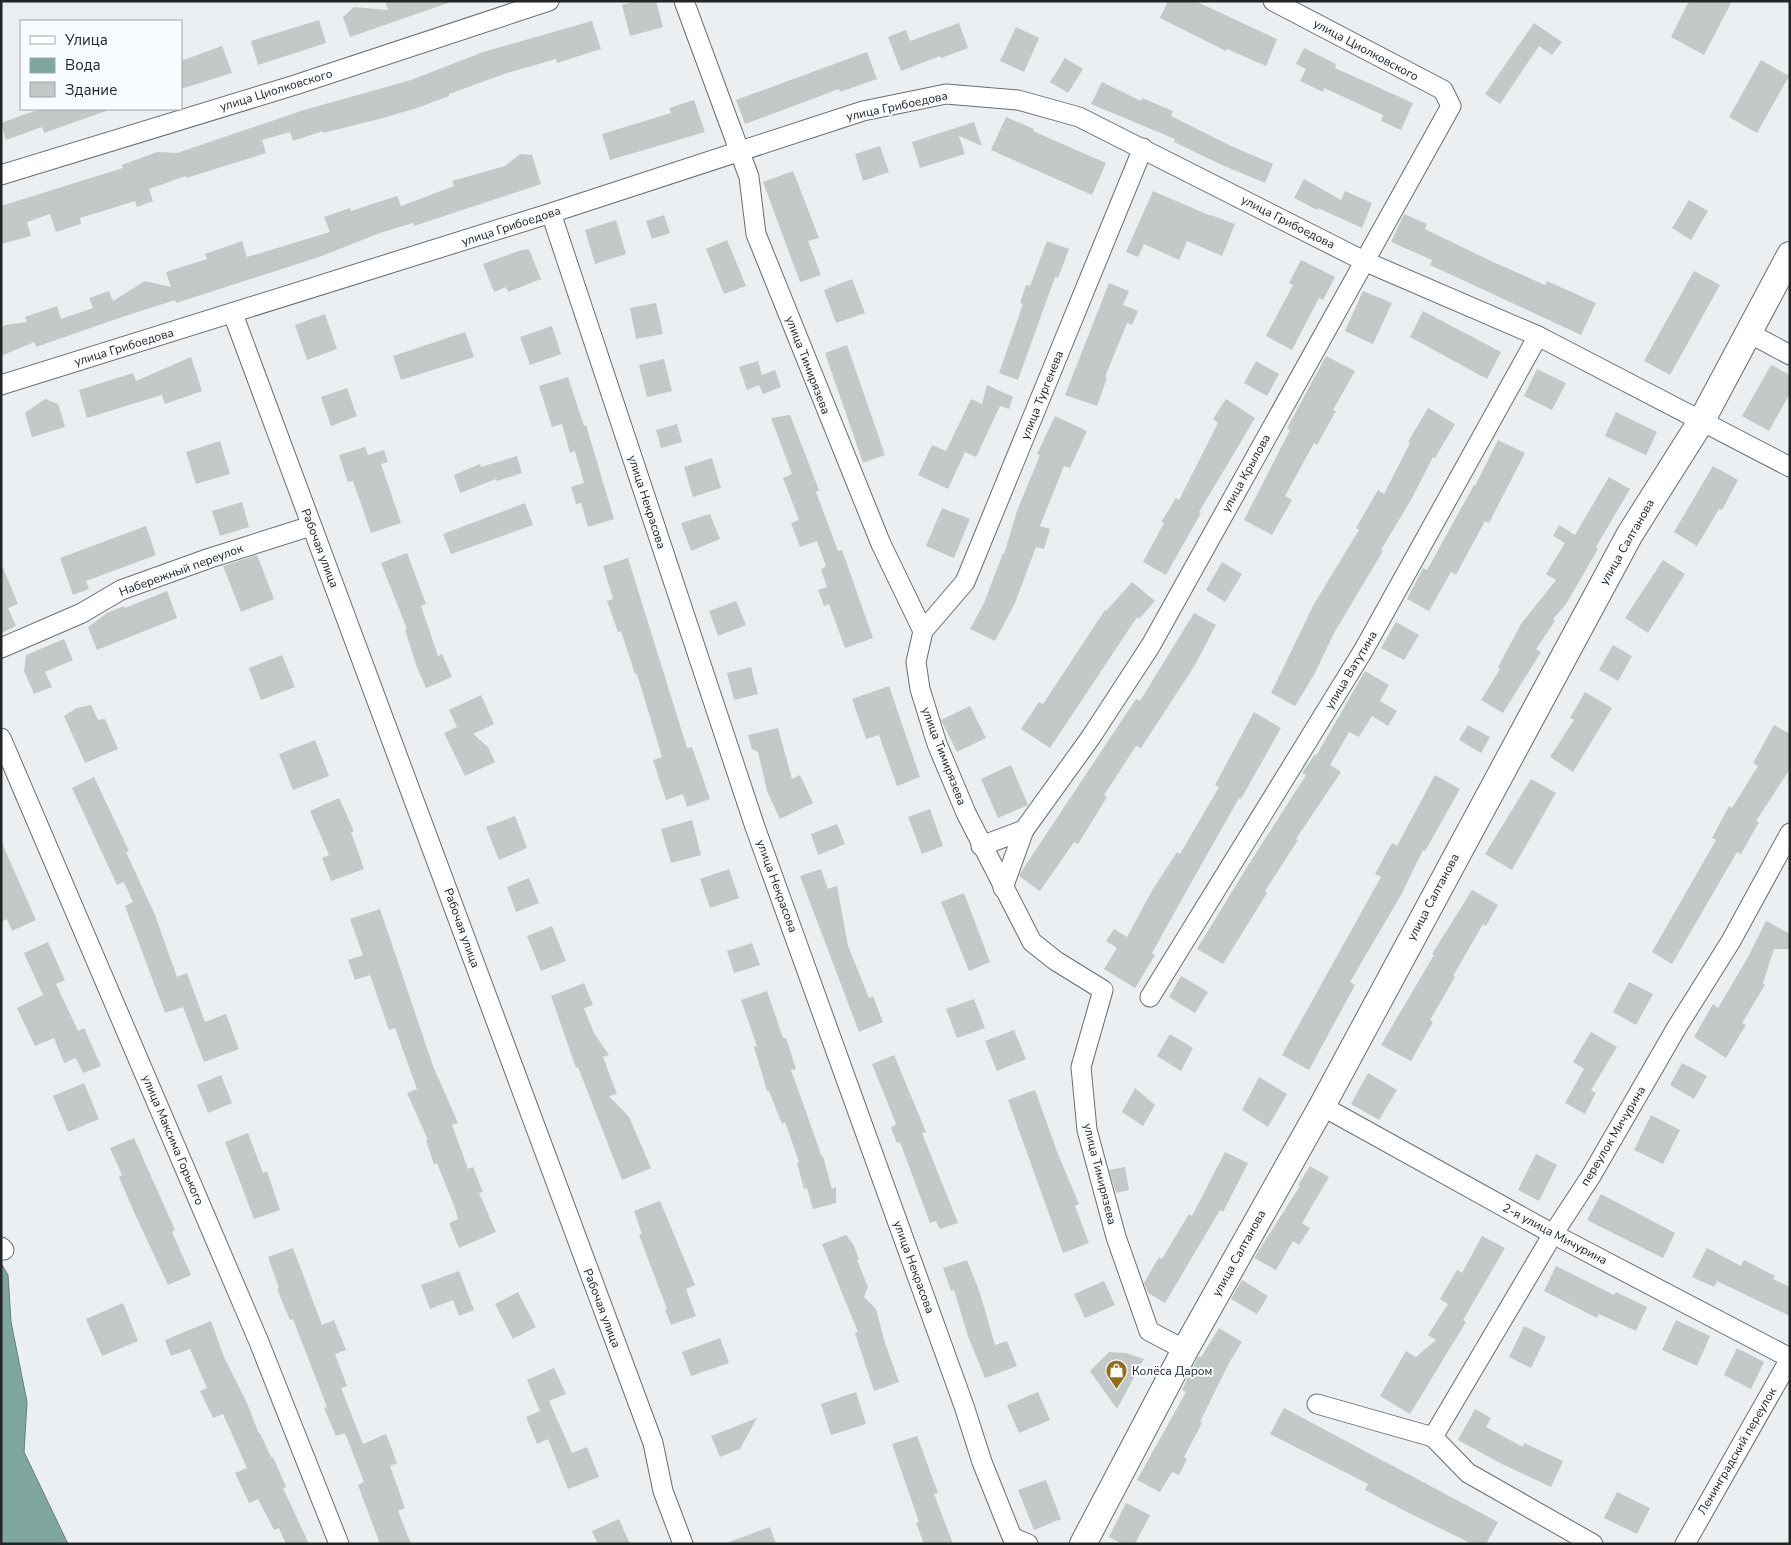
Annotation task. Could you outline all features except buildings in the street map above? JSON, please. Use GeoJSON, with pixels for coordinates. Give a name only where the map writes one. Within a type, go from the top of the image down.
{"type":"FeatureCollection","features":[{"type":"Feature","properties":{"kind":"main road","name":"улица Салтанова"},"geometry":{"type":"LineString","coordinates":[[1083,1544],[1185,1350],[1322,1106],[1630,534],[1702,420],[1790,254]]}},
{"type":"Feature","properties":{"kind":"street","name":"улица Циолковского"},"geometry":{"type":"LineString","coordinates":[[1,175],[295,85],[549,1]]}},
{"type":"Feature","properties":{"kind":"street","name":"улица Тимирязева"},"geometry":{"type":"LineString","coordinates":[[684,1],[738,152],[749,177],[756,234],[870,518],[923,631],[916,662],[920,689],[937,744],[981,846],[1032,942],[1056,962],[1102,990],[1081,1067],[1087,1130],[1116,1237],[1149,1331],[1185,1350]]}},
{"type":"Feature","properties":{"kind":"street","name":"улица Циолковского"},"geometry":{"type":"LineString","coordinates":[[1273,1],[1443,90],[1451,106]]}},
{"type":"Feature","properties":{"kind":"street","name":"улица Грибоедова"},"geometry":{"type":"LineString","coordinates":[[1,385],[551,213],[863,111],[946,94],[1018,100],[1079,117],[1364,261],[1538,336],[1790,467]]}},
{"type":"Feature","properties":{"kind":"street","name":"улица Крылова"},"geometry":{"type":"LineString","coordinates":[[1003,888],[1024,830],[1091,737],[1151,645],[1451,106]]}},
{"type":"Feature","properties":{"kind":"street","name":"улица Тургенева"},"geometry":{"type":"LineString","coordinates":[[923,631],[965,582],[1143,148]]}},
{"type":"Feature","properties":{"kind":"street","name":"улица Некрасова"},"geometry":{"type":"LineString","coordinates":[[551,213],[756,828],[964,1406],[982,1462],[1012,1537],[1028,1544]]}},
{"type":"Feature","properties":{"kind":"street","name":"Рабочая улица"},"geometry":{"type":"LineString","coordinates":[[233,314],[653,1442],[663,1491],[683,1544]]}},
{"type":"Feature","properties":{"kind":"street"},"geometry":{"type":"LineString","coordinates":[[1749,333],[1790,355]]}},
{"type":"Feature","properties":{"kind":"street","name":"улица Ватутина"},"geometry":{"type":"LineString","coordinates":[[1150,997],[1363,651],[1538,336]]}},
{"type":"Feature","properties":{"kind":"street","name":"Набережный переулок"},"geometry":{"type":"LineString","coordinates":[[1,648],[82,613],[121,590],[210,558],[311,526]]}},
{"type":"Feature","properties":{"kind":"street","name":"улица Максима Горького"},"geometry":{"type":"LineString","coordinates":[[1,738],[8,773],[259,1342],[339,1544]]}},
{"type":"Feature","properties":{"kind":"street"},"geometry":{"type":"LineString","coordinates":[[981,846],[1024,830]]}},
{"type":"Feature","properties":{"kind":"street","name":"переулок Мичурина"},"geometry":{"type":"LineString","coordinates":[[1433,1437],[1553,1234],[1591,1176],[1677,1027],[1731,941],[1790,833]]}},
{"type":"Feature","properties":{"kind":"street","name":"2-я улица Мичурина"},"geometry":{"type":"LineString","coordinates":[[1322,1106],[1553,1234],[1790,1358]]}},
{"type":"Feature","properties":{"kind":"street","name":"Ленинградский переулок"},"geometry":{"type":"LineString","coordinates":[[1685,1544],[1790,1358]]}},
{"type":"Feature","properties":{"kind":"street"},"geometry":{"type":"LineString","coordinates":[[1318,1404],[1433,1437],[1468,1473],[1593,1544]]}},
{"type":"Feature","properties":{"kind":"water"},"geometry":{"type":"Polygon","coordinates":[[[1,1263],[8,1275],[11,1322],[27,1402],[24,1452],[68,1544],[1,1544],[1,1263]]]}},
{"type":"Feature","properties":{"kind":"place","name":"Колёса Даром"},"geometry":{"type":"Point","coordinates":[1116,1390]}}]}
